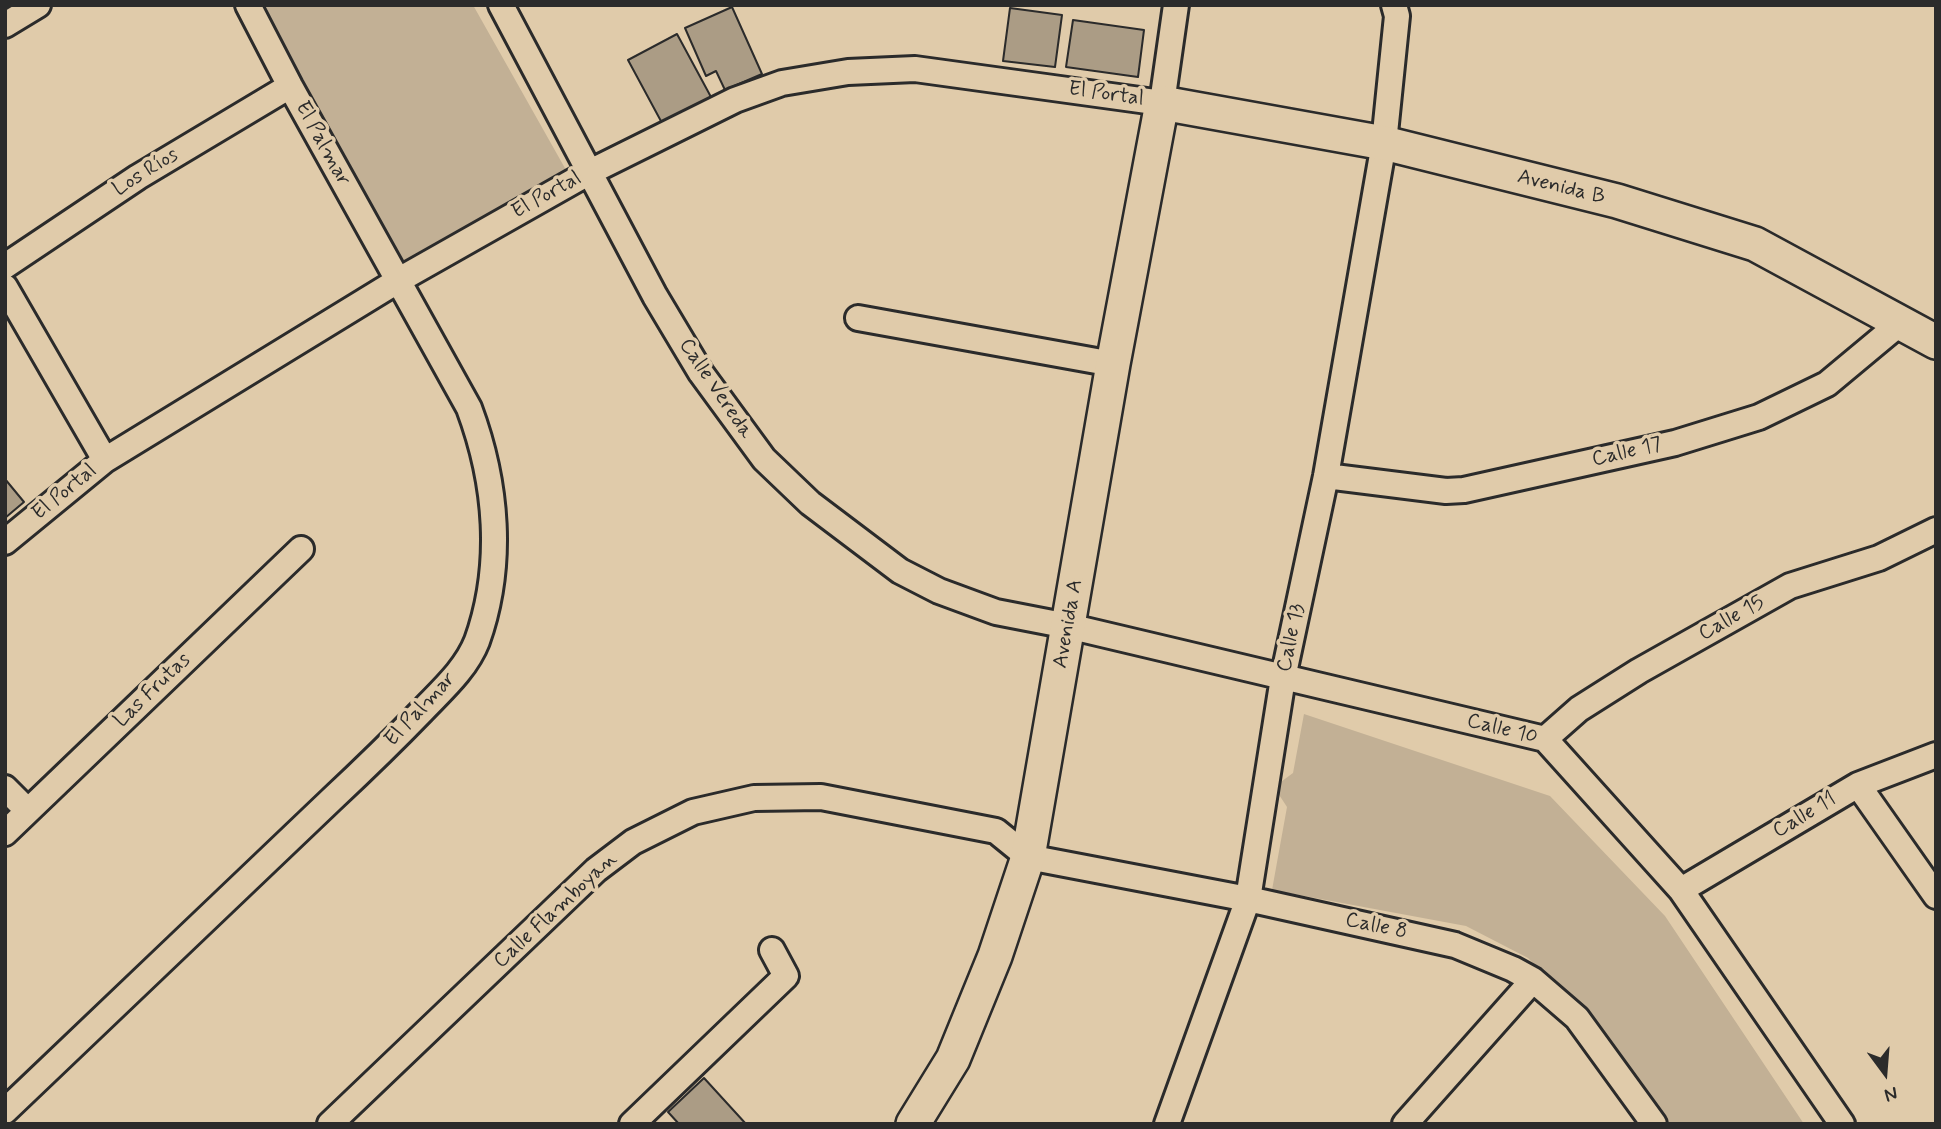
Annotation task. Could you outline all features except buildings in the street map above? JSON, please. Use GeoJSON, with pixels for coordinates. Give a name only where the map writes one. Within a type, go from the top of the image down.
{"type":"FeatureCollection","features":[{"type":"Feature","properties":{"kind":"main road","name":"Avenida B"},"geometry":{"type":"LineString","coordinates":[[1162,103],[1384,144],[1616,201],[1755,244],[1899,324],[1934,335]]}},
{"type":"Feature","properties":{"kind":"main road","name":"Avenida A"},"geometry":{"type":"LineString","coordinates":[[912,1124],[953,1059],[995,956],[1028,857],[1113,364],[1162,103]]}},
{"type":"Feature","properties":{"kind":"street"},"geometry":{"type":"LineString","coordinates":[[5,25],[38,5]]}},
{"type":"Feature","properties":{"kind":"street","name":"El Palmar"},"geometry":{"type":"LineString","coordinates":[[5,1111],[388,745],[456,676],[476,642],[493,576],[495,536],[491,495],[480,438],[454,378],[290,86],[248,5]]}},
{"type":"Feature","properties":{"kind":"street","name":"Calle Vereda"},"geometry":{"type":"LineString","coordinates":[[501,5],[655,296],[701,373],[764,459],[810,503],[900,571],[939,591],[996,612],[1068,626]]}},
{"type":"Feature","properties":{"kind":"street"},"geometry":{"type":"LineString","coordinates":[[1162,103],[1176,5]]}},
{"type":"Feature","properties":{"kind":"street","name":"Calle 13"},"geometry":{"type":"LineString","coordinates":[[1167,1124],[1248,899],[1283,678],[1326,476],[1384,144],[1396,16],[1394,5]]}},
{"type":"Feature","properties":{"kind":"street","name":"El Portal"},"geometry":{"type":"LineString","coordinates":[[5,542],[105,460],[399,280],[588,173],[735,100],[782,83],[848,72],[915,69],[1162,103]]}},
{"type":"Feature","properties":{"kind":"street","name":"Los Ríos"},"geometry":{"type":"LineString","coordinates":[[5,266],[138,177],[290,86]]}},
{"type":"Feature","properties":{"kind":"street"},"geometry":{"type":"LineString","coordinates":[[5,288],[105,460]]}},
{"type":"Feature","properties":{"kind":"street"},"geometry":{"type":"LineString","coordinates":[[858,318],[1113,364]]}},
{"type":"Feature","properties":{"kind":"street","name":"Calle 17"},"geometry":{"type":"LineString","coordinates":[[1326,476],[1446,491],[1464,490],[1675,443],[1759,417],[1827,384],[1899,324]]}},
{"type":"Feature","properties":{"kind":"street","name":"Calle 15"},"geometry":{"type":"LineString","coordinates":[[1545,739],[1579,709],[1639,671],[1790,586],[1879,558],[1936,530]]}},
{"type":"Feature","properties":{"kind":"street","name":"Las Frutas"},"geometry":{"type":"LineString","coordinates":[[5,833],[302,549]]}},
{"type":"Feature","properties":{"kind":"street","name":"Calle 10"},"geometry":{"type":"LineString","coordinates":[[1068,626],[1545,739],[1681,890],[1842,1124]]}},
{"type":"Feature","properties":{"kind":"street","name":"Calle 11"},"geometry":{"type":"LineString","coordinates":[[1681,890],[1858,785],[1936,755]]}},
{"type":"Feature","properties":{"kind":"street"},"geometry":{"type":"LineString","coordinates":[[1858,785],[1936,896]]}},
{"type":"Feature","properties":{"kind":"street"},"geometry":{"type":"LineString","coordinates":[[5,788],[28,811]]}},
{"type":"Feature","properties":{"kind":"street","name":"Calle Flamboyan"},"geometry":{"type":"LineString","coordinates":[[330,1124],[597,870],[633,842],[693,812],[754,799],[821,797],[996,831],[1028,857]]}},
{"type":"Feature","properties":{"kind":"street","name":"Calle 8"},"geometry":{"type":"LineString","coordinates":[[1028,857],[1248,899],[1455,945],[1513,969],[1533,980],[1577,1018],[1654,1124]]}},
{"type":"Feature","properties":{"kind":"street"},"geometry":{"type":"LineString","coordinates":[[632,1124],[786,976],[772,950]]}},
{"type":"Feature","properties":{"kind":"street"},"geometry":{"type":"LineString","coordinates":[[1405,1124],[1533,980]]}},
{"type":"Feature","properties":{"kind":"shaded area"},"geometry":{"type":"Polygon","coordinates":[[[257,5],[473,5],[566,170],[399,270],[257,5]]]}},
{"type":"Feature","properties":{"kind":"shaded area"},"geometry":{"type":"Polygon","coordinates":[[[1304,714],[1550,796],[1665,916],[1804,1124],[1661,1124],[1586,1018],[1528,958],[1466,926],[1272,890],[1287,807],[1274,787],[1293,773],[1304,714]]]}}]}
